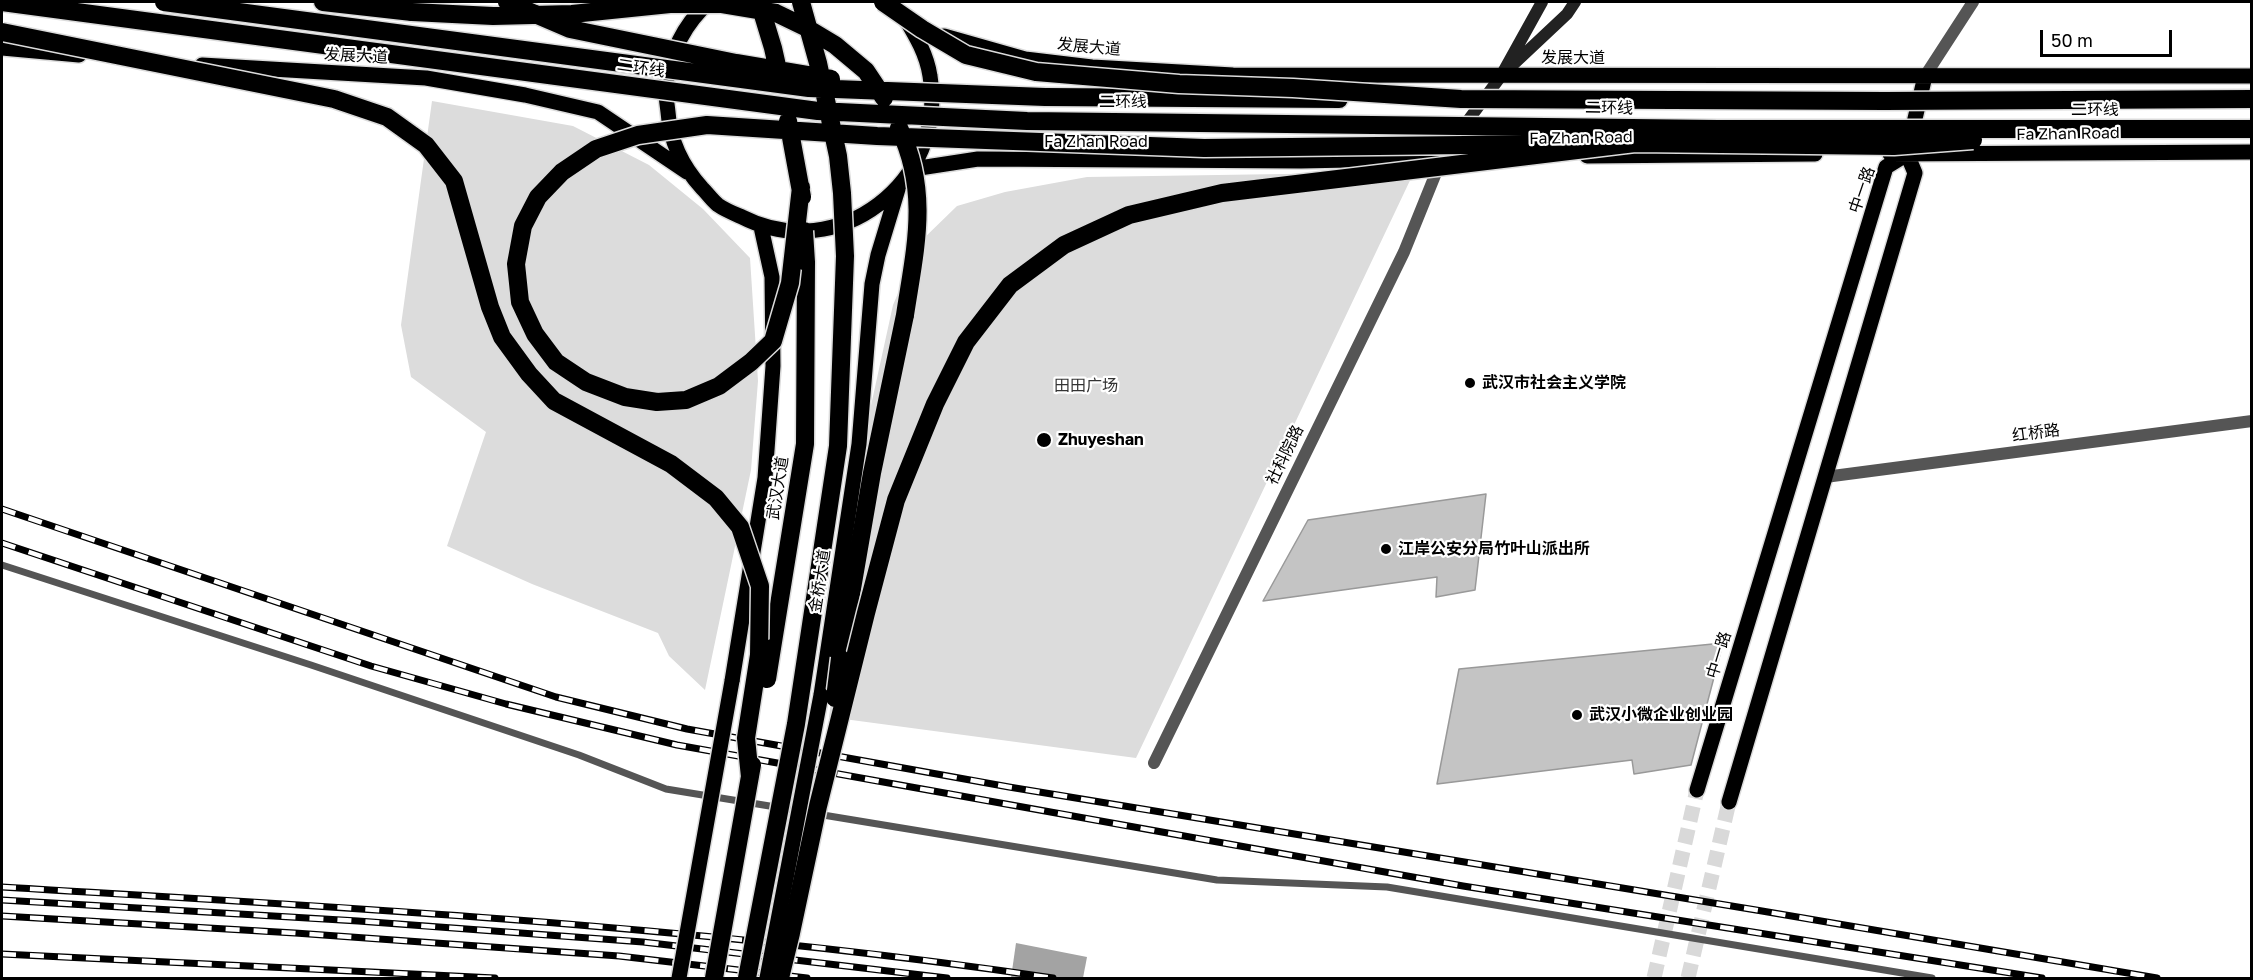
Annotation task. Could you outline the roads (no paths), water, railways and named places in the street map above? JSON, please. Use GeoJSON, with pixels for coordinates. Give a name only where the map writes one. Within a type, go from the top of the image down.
{"type":"FeatureCollection","features":[{"type":"Feature","properties":{"kind":"highway","name":"二环线"},"geometry":{"type":"LineString","coordinates":[[2,2],[818,111],[1027,121],[1718,129],[2252,129]]}},
{"type":"Feature","properties":{"kind":"highway","name":"二环线"},"geometry":{"type":"LineString","coordinates":[[164,2],[809,88],[1045,97],[1885,101],[2252,99]]}},
{"type":"Feature","properties":{"kind":"highway"},"geometry":{"type":"LineString","coordinates":[[323,2],[412,12],[493,16],[572,14],[670,4],[722,4],[776,13],[835,45],[866,71],[886,101],[903,136],[916,178],[919,227],[905,315],[872,473],[845,624],[818,806]]}},
{"type":"Feature","properties":{"kind":"highway"},"geometry":{"type":"LineString","coordinates":[[507,2],[570,30],[736,63],[834,79],[974,86],[1045,97]]}},
{"type":"Feature","properties":{"kind":"highway","name":"武汉大道"},"geometry":{"type":"LineString","coordinates":[[714,978],[805,444],[806,262],[801,187],[773,48],[759,2]]}},
{"type":"Feature","properties":{"kind":"highway"},"geometry":{"type":"LineString","coordinates":[[747,978],[796,724],[838,446],[845,256],[842,193],[838,156],[818,63],[801,2]]}},
{"type":"Feature","properties":{"kind":"highway"},"geometry":{"type":"LineString","coordinates":[[883,2],[966,55],[1036,72],[1179,84],[1293,88],[1461,99]]}},
{"type":"Feature","properties":{"kind":"highway"},"geometry":{"type":"LineString","coordinates":[[2,32],[334,99],[387,117],[426,145],[454,181],[490,307],[502,337],[529,374],[554,401],[671,464],[716,498],[740,527],[760,586],[759,656],[746,738],[750,777]]}},
{"type":"Feature","properties":{"kind":"highway"},"geometry":{"type":"LineString","coordinates":[[801,187],[790,283],[772,340],[751,362],[718,386],[686,400],[657,402],[625,397],[586,382],[556,362],[535,334],[520,302],[516,264],[523,226],[538,197],[562,172],[596,149],[638,135],[707,125],[877,136],[1204,148],[1635,143],[1894,146],[2100,129]]}},
{"type":"Feature","properties":{"kind":"highway"},"geometry":{"type":"LineString","coordinates":[[780,978],[818,806],[896,500],[935,404],[966,342],[1010,285],[1064,245],[1129,215],[1222,193],[1635,143]]}},
{"type":"Feature","properties":{"kind":"main road"},"geometry":{"type":"LineString","coordinates":[[379,2],[677,43]]}},
{"type":"Feature","properties":{"kind":"main road"},"geometry":{"type":"LineString","coordinates":[[709,2],[697,8],[677,43],[666,86],[669,131],[687,172],[719,206],[761,227],[798,232],[835,227],[870,212],[899,188],[913,169],[926,140],[932,108],[930,75],[921,44],[903,16],[889,2]]}},
{"type":"Feature","properties":{"kind":"main road"},"geometry":{"type":"LineString","coordinates":[[1442,159],[1501,76],[1542,2]]}},
{"type":"Feature","properties":{"kind":"main road"},"geometry":{"type":"LineString","coordinates":[[1501,76],[1567,14],[1575,2]]}},
{"type":"Feature","properties":{"kind":"main road","name":"发展大道"},"geometry":{"type":"LineString","coordinates":[[903,16],[952,40],[1025,59],[1092,67],[1233,75],[2252,76]]}},
{"type":"Feature","properties":{"kind":"main road","name":"发展大道"},"geometry":{"type":"LineString","coordinates":[[2,48],[239,69],[426,78],[525,95],[598,112],[687,172]]}},
{"type":"Feature","properties":{"kind":"main road"},"geometry":{"type":"LineString","coordinates":[[1729,802],[1915,173],[1907,154],[1925,76]]}},
{"type":"Feature","properties":{"kind":"main road","name":"Fa Zhan Road"},"geometry":{"type":"LineString","coordinates":[[913,169],[978,159],[1301,161],[1701,154],[2252,152]]}},
{"type":"Feature","properties":{"kind":"main road","name":"中一路"},"geometry":{"type":"LineString","coordinates":[[1697,790],[1886,167],[1907,154]]}},
{"type":"Feature","properties":{"kind":"main road","name":"金桥大道"},"geometry":{"type":"LineString","coordinates":[[767,978],[821,695],[859,444],[872,284],[878,255],[899,188]]}},
{"type":"Feature","properties":{"kind":"main road"},"geometry":{"type":"LineString","coordinates":[[679,978],[732,681],[765,478],[773,366],[772,277],[761,227]]}},
{"type":"Feature","properties":{"kind":"street"},"geometry":{"type":"LineString","coordinates":[[1925,76],[1973,2]]}},
{"type":"Feature","properties":{"kind":"street","name":"社科院路"},"geometry":{"type":"LineString","coordinates":[[1154,764],[1404,252],[1442,159]]}},
{"type":"Feature","properties":{"kind":"street","name":"红桥路"},"geometry":{"type":"LineString","coordinates":[[1825,477],[2252,421]]}},
{"type":"Feature","properties":{"kind":"lane"},"geometry":{"type":"LineString","coordinates":[[2,565],[568,751],[666,789],[1217,880],[1387,887],[1932,978]]}},
{"type":"Feature","properties":{"kind":"tunnel"},"geometry":{"type":"LineString","coordinates":[[1654,978],[1697,790]]}},
{"type":"Feature","properties":{"kind":"tunnel"},"geometry":{"type":"LineString","coordinates":[[1688,978],[1729,802]]}},
{"type":"Feature","properties":{"kind":"railway"},"geometry":{"type":"LineString","coordinates":[[2,509],[556,697],[687,729],[1009,787],[2157,978]]}},
{"type":"Feature","properties":{"kind":"railway"},"geometry":{"type":"LineString","coordinates":[[2,543],[371,666],[506,704],[677,745],[1463,886],[2042,978]]}},
{"type":"Feature","properties":{"kind":"railway"},"geometry":{"type":"LineString","coordinates":[[2,887],[397,911],[660,932],[922,960],[1053,978]]}},
{"type":"Feature","properties":{"kind":"railway"},"geometry":{"type":"LineString","coordinates":[[2,900],[358,921],[643,942],[947,978]]}},
{"type":"Feature","properties":{"kind":"railway"},"geometry":{"type":"LineString","coordinates":[[2,916],[295,933],[619,956],[807,978]]}},
{"type":"Feature","properties":{"kind":"railway"},"geometry":{"type":"LineString","coordinates":[[2,954],[495,978]]}},
{"type":"Feature","properties":{"kind":"place","name":"武汉市社会主义学院"},"geometry":{"type":"Point","coordinates":[1470,383]}},
{"type":"Feature","properties":{"kind":"place","name":"Zhuyeshan"},"geometry":{"type":"Point","coordinates":[1044,440]}},
{"type":"Feature","properties":{"kind":"place","name":"江岸公安分局竹叶山派出所"},"geometry":{"type":"Point","coordinates":[1386,549]}},
{"type":"Feature","properties":{"kind":"place","name":"武汉小微企业创业园"},"geometry":{"type":"Point","coordinates":[1577,715]}},
{"type":"Feature","properties":{"kind":"park label","name":"田田广场"},"geometry":{"type":"Point","coordinates":[1086,386]}}]}
